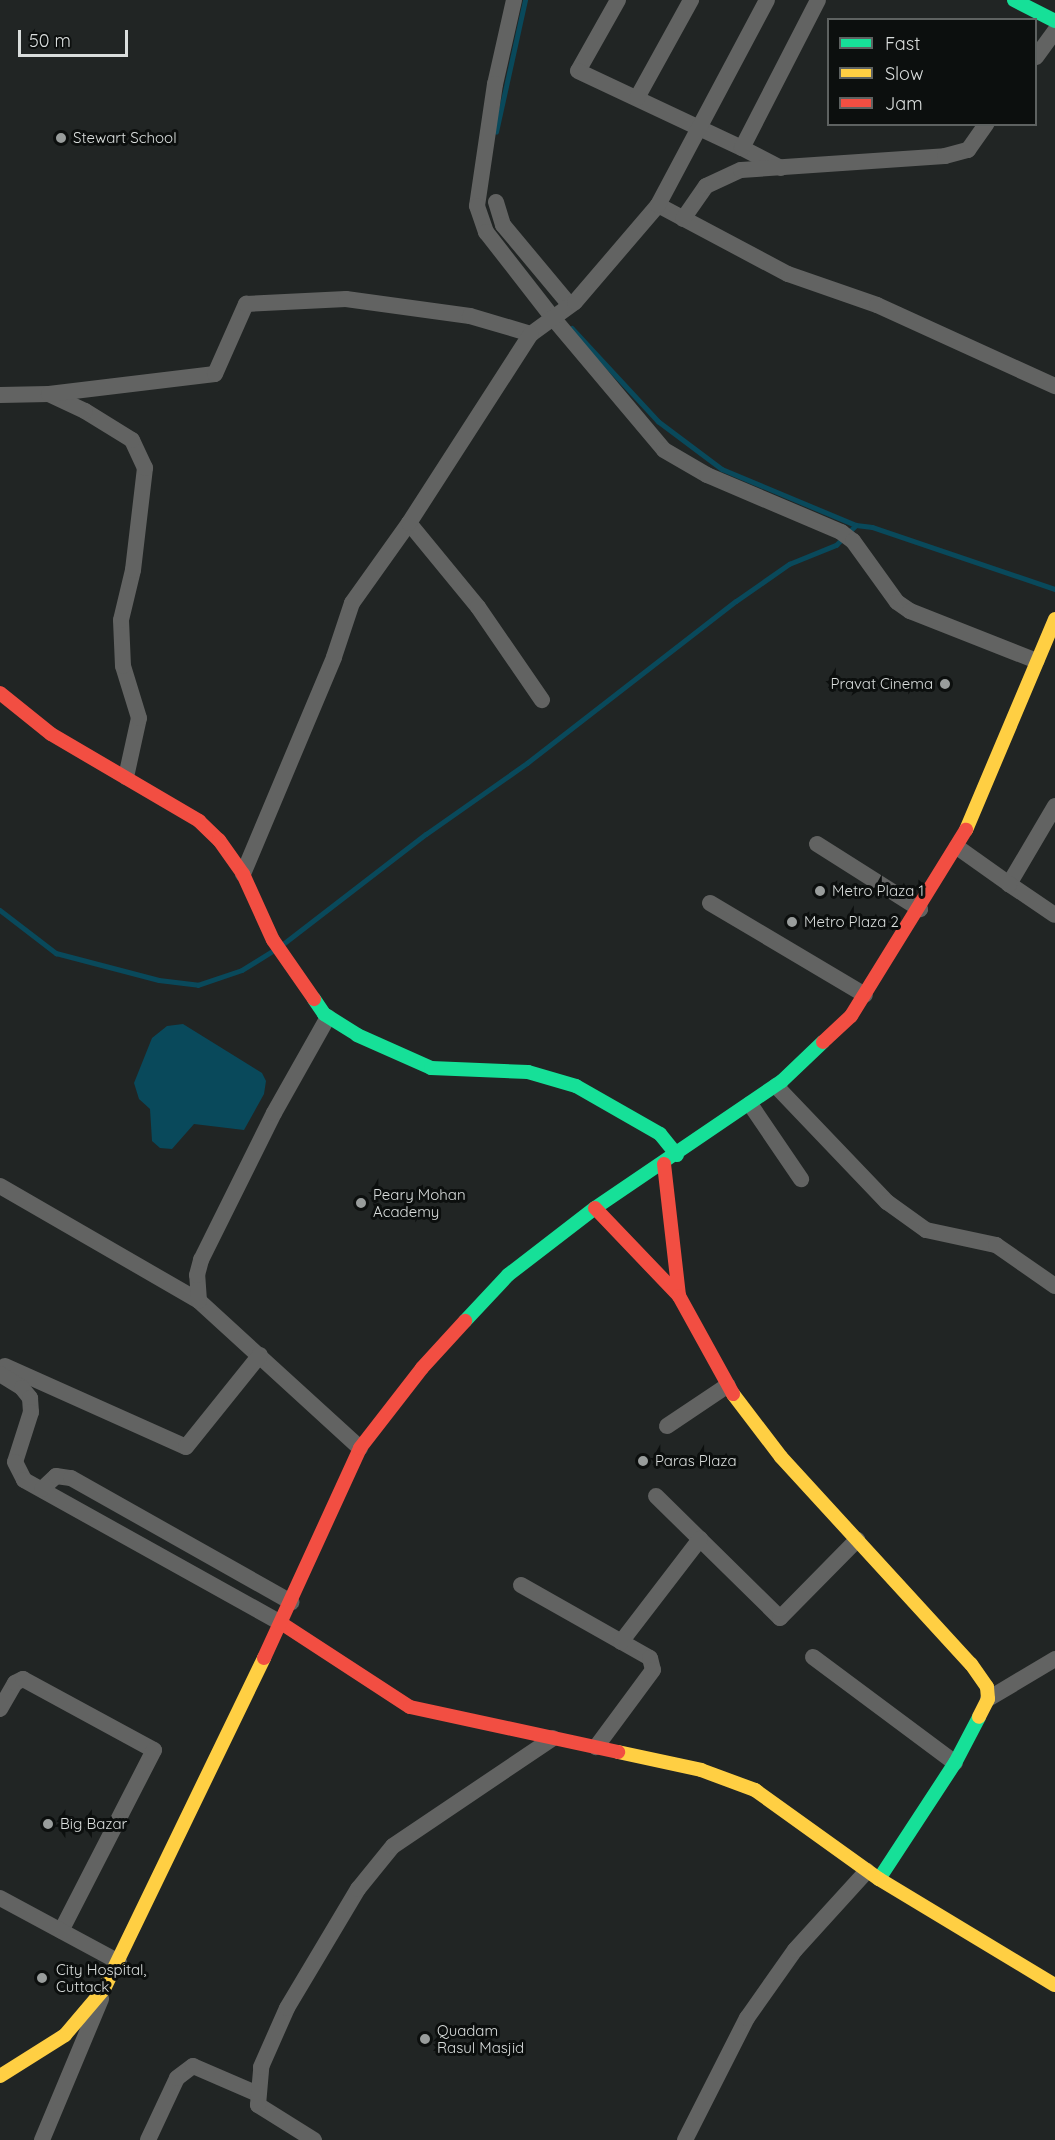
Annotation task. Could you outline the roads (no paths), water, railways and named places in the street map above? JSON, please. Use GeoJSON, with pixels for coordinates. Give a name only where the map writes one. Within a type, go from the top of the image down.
{"type":"FeatureCollection","features":[{"type":"Feature","properties":{"kind":"main road"},"geometry":{"type":"LineString","coordinates":[[1014,0],[1055,21]]}},
{"type":"Feature","properties":{"kind":"main road"},"geometry":{"type":"LineString","coordinates":[[0,2076],[65,2036],[104,1989],[291,1602],[360,1448],[422,1368],[508,1275],[595,1208],[664,1164],[776,1086],[851,1016],[957,847],[1055,618]]}},
{"type":"Feature","properties":{"kind":"main road"},"geometry":{"type":"LineString","coordinates":[[0,693],[51,734],[199,821],[219,840],[243,874],[273,940],[328,1017],[357,1035],[431,1068],[528,1072],[576,1086],[660,1134],[677,1155]]}},
{"type":"Feature","properties":{"kind":"main road"},"geometry":{"type":"LineString","coordinates":[[664,1164],[679,1296]]}},
{"type":"Feature","properties":{"kind":"main road"},"geometry":{"type":"LineString","coordinates":[[595,1208],[679,1296],[728,1385],[781,1456],[971,1664],[987,1687],[988,1699],[955,1763],[873,1875]]}},
{"type":"Feature","properties":{"kind":"main road"},"geometry":{"type":"LineString","coordinates":[[281,1623],[410,1707],[701,1770],[755,1790],[873,1875],[1055,1985]]}},
{"type":"Feature","properties":{"kind":"street"},"geometry":{"type":"LineString","coordinates":[[514,0],[495,84],[477,206],[486,232],[553,318],[664,450],[707,475],[841,532],[853,542],[897,602],[910,611],[1037,661]]}},
{"type":"Feature","properties":{"kind":"street"},"geometry":{"type":"LineString","coordinates":[[618,0],[578,71],[782,168]]}},
{"type":"Feature","properties":{"kind":"street"},"geometry":{"type":"LineString","coordinates":[[637,98],[690,0]]}},
{"type":"Feature","properties":{"kind":"street"},"geometry":{"type":"LineString","coordinates":[[243,874],[334,657],[352,603],[409,523],[531,333],[570,305],[658,205],[767,0]]}},
{"type":"Feature","properties":{"kind":"street"},"geometry":{"type":"LineString","coordinates":[[742,148],[818,0]]}},
{"type":"Feature","properties":{"kind":"street"},"geometry":{"type":"LineString","coordinates":[[1037,54],[1055,31]]}},
{"type":"Feature","properties":{"kind":"street"},"geometry":{"type":"LineString","coordinates":[[683,219],[706,186],[741,170],[945,156],[968,150],[985,126]]}},
{"type":"Feature","properties":{"kind":"street"},"geometry":{"type":"LineString","coordinates":[[496,202],[503,225],[570,305]]}},
{"type":"Feature","properties":{"kind":"street"},"geometry":{"type":"LineString","coordinates":[[658,205],[788,274],[877,305],[1055,386]]}},
{"type":"Feature","properties":{"kind":"street"},"geometry":{"type":"LineString","coordinates":[[0,395],[49,394],[215,374],[246,304],[346,299],[470,316],[531,333]]}},
{"type":"Feature","properties":{"kind":"street"},"geometry":{"type":"LineString","coordinates":[[49,394],[85,411],[132,440],[145,468],[133,570],[121,620],[123,666],[139,718],[126,777]]}},
{"type":"Feature","properties":{"kind":"street"},"geometry":{"type":"LineString","coordinates":[[409,523],[478,607],[542,700]]}},
{"type":"Feature","properties":{"kind":"street"},"geometry":{"type":"LineString","coordinates":[[1009,884],[1055,806]]}},
{"type":"Feature","properties":{"kind":"street"},"geometry":{"type":"LineString","coordinates":[[817,844],[920,909]]}},
{"type":"Feature","properties":{"kind":"street"},"geometry":{"type":"LineString","coordinates":[[957,847],[1055,915]]}},
{"type":"Feature","properties":{"kind":"street"},"geometry":{"type":"LineString","coordinates":[[710,903],[865,995]]}},
{"type":"Feature","properties":{"kind":"street"},"geometry":{"type":"LineString","coordinates":[[199,1301],[197,1275],[201,1260],[274,1113],[328,1017]]}},
{"type":"Feature","properties":{"kind":"street"},"geometry":{"type":"LineString","coordinates":[[776,1086],[894,1208],[926,1230],[996,1245],[1055,1287]]}},
{"type":"Feature","properties":{"kind":"street"},"geometry":{"type":"LineString","coordinates":[[750,1104],[801,1179]]}},
{"type":"Feature","properties":{"kind":"street"},"geometry":{"type":"LineString","coordinates":[[0,1186],[199,1301],[360,1448]]}},
{"type":"Feature","properties":{"kind":"street"},"geometry":{"type":"LineString","coordinates":[[0,1364],[186,1447],[260,1355]]}},
{"type":"Feature","properties":{"kind":"street"},"geometry":{"type":"LineString","coordinates":[[0,1374],[22,1388],[30,1398],[32,1412],[15,1462],[24,1480],[281,1623]]}},
{"type":"Feature","properties":{"kind":"street"},"geometry":{"type":"LineString","coordinates":[[667,1426],[728,1385]]}},
{"type":"Feature","properties":{"kind":"street"},"geometry":{"type":"LineString","coordinates":[[42,1490],[56,1476],[71,1478],[291,1602]]}},
{"type":"Feature","properties":{"kind":"street"},"geometry":{"type":"LineString","coordinates":[[656,1497],[780,1618],[857,1540]]}},
{"type":"Feature","properties":{"kind":"street"},"geometry":{"type":"LineString","coordinates":[[621,1642],[700,1539]]}},
{"type":"Feature","properties":{"kind":"street"},"geometry":{"type":"LineString","coordinates":[[521,1585],[650,1658],[653,1670],[596,1747]]}},
{"type":"Feature","properties":{"kind":"street"},"geometry":{"type":"LineString","coordinates":[[813,1657],[955,1763]]}},
{"type":"Feature","properties":{"kind":"street"},"geometry":{"type":"LineString","coordinates":[[988,1699],[1055,1659]]}},
{"type":"Feature","properties":{"kind":"street"},"geometry":{"type":"LineString","coordinates":[[0,1709],[15,1683],[23,1679],[154,1750],[61,1931]]}},
{"type":"Feature","properties":{"kind":"street"},"geometry":{"type":"LineString","coordinates":[[315,2140],[258,2105],[261,2067],[287,2008],[358,1889],[393,1846],[553,1738]]}},
{"type":"Feature","properties":{"kind":"street"},"geometry":{"type":"LineString","coordinates":[[686,2140],[747,2018],[795,1950],[873,1875]]}},
{"type":"Feature","properties":{"kind":"street"},"geometry":{"type":"LineString","coordinates":[[0,1898],[119,1962]]}},
{"type":"Feature","properties":{"kind":"street"},"geometry":{"type":"LineString","coordinates":[[42,2140],[104,1989]]}},
{"type":"Feature","properties":{"kind":"street"},"geometry":{"type":"LineString","coordinates":[[148,2140],[177,2078],[193,2066],[258,2094]]}},
{"type":"Feature","properties":{"kind":"water"},"geometry":{"type":"Polygon","coordinates":[[[183,1024],[262,1073],[266,1081],[264,1094],[244,1130],[194,1124],[172,1149],[160,1148],[152,1141],[150,1109],[139,1099],[134,1083],[152,1038],[167,1026],[183,1024]]]}},
{"type":"Feature","properties":{"kind":"waterway"},"geometry":{"type":"LineString","coordinates":[[496,132],[525,0]]}},
{"type":"Feature","properties":{"kind":"waterway"},"geometry":{"type":"LineString","coordinates":[[572,328],[658,421],[722,469],[856,525],[872,527],[1055,589]]}},
{"type":"Feature","properties":{"kind":"waterway"},"geometry":{"type":"LineString","coordinates":[[283,944],[426,834],[527,763],[736,601],[789,564],[836,545],[856,525]]}},
{"type":"Feature","properties":{"kind":"waterway"},"geometry":{"type":"LineString","coordinates":[[0,910],[56,953],[159,980],[198,985],[242,970],[274,950]]}},
{"type":"Feature","properties":{"kind":"place","name":"Stewart School"},"geometry":{"type":"Point","coordinates":[61,138]}},
{"type":"Feature","properties":{"kind":"place","name":"Pravat Cinema"},"geometry":{"type":"Point","coordinates":[945,684]}},
{"type":"Feature","properties":{"kind":"place","name":"Metro Plaza 1"},"geometry":{"type":"Point","coordinates":[820,891]}},
{"type":"Feature","properties":{"kind":"place","name":"Metro Plaza 2"},"geometry":{"type":"Point","coordinates":[792,922]}},
{"type":"Feature","properties":{"kind":"place","name":"Peary Mohan Academy"},"geometry":{"type":"Point","coordinates":[361,1203]}},
{"type":"Feature","properties":{"kind":"place","name":"Paras Plaza"},"geometry":{"type":"Point","coordinates":[643,1461]}},
{"type":"Feature","properties":{"kind":"place","name":"Big Bazar"},"geometry":{"type":"Point","coordinates":[48,1824]}},
{"type":"Feature","properties":{"kind":"place","name":"City Hospital, Cuttack"},"geometry":{"type":"Point","coordinates":[42,1978]}},
{"type":"Feature","properties":{"kind":"place","name":"Quadam Rasul Masjid"},"geometry":{"type":"Point","coordinates":[425,2039]}}]}
